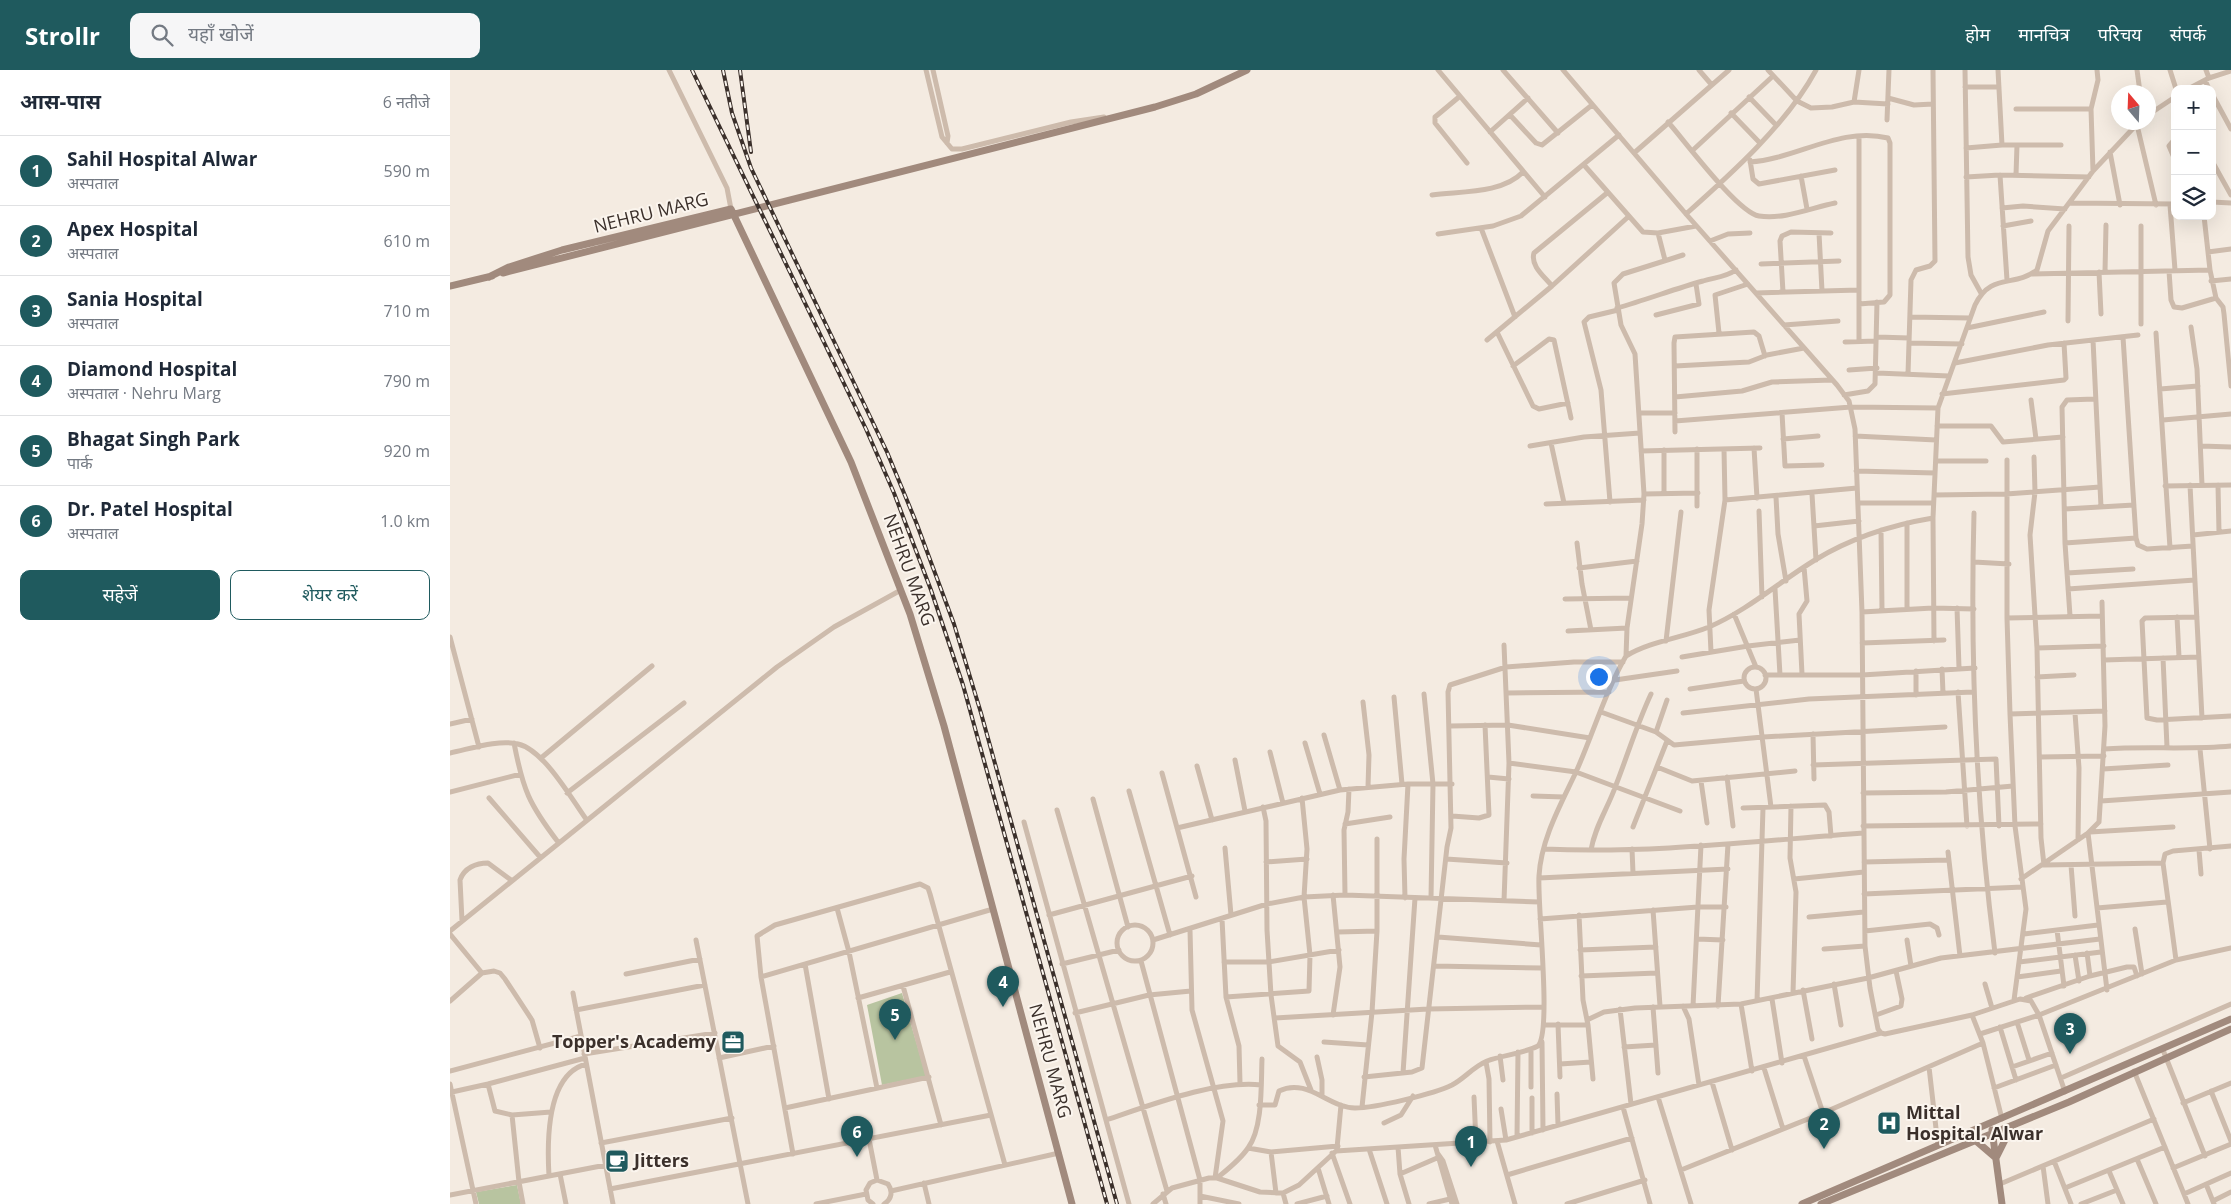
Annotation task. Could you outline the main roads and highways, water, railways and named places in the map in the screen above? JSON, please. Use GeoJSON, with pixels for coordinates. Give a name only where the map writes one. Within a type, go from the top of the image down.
{"type":"FeatureCollection","features":[{"type":"Feature","properties":{"kind":"railway"},"geometry":{"type":"LineString","coordinates":[[692,70],[866,429],[894,493],[931,590],[963,685],[1107,1204]]}},
{"type":"Feature","properties":{"kind":"railway"},"geometry":{"type":"LineString","coordinates":[[723,70],[732,113],[751,168],[887,452],[916,522],[954,624],[981,713],[1117,1204]]}},
{"type":"Feature","properties":{"kind":"railway"},"geometry":{"type":"LineString","coordinates":[[740,70],[751,152]]}},
{"type":"Feature","properties":{"kind":"place","name":"Diamond Hospital"},"geometry":{"type":"Point","coordinates":[1003,1007]}},
{"type":"Feature","properties":{"kind":"place","name":"Bhagat Singh Park"},"geometry":{"type":"Point","coordinates":[895,1040]}},
{"type":"Feature","properties":{"kind":"place","name":"Topper's Academy"},"geometry":{"type":"Point","coordinates":[733,1042]}},
{"type":"Feature","properties":{"kind":"place","name":"Sania Hospital"},"geometry":{"type":"Point","coordinates":[2070,1054]}},
{"type":"Feature","properties":{"kind":"place","name":"Mittal Hospital, Alwar"},"geometry":{"type":"Point","coordinates":[1889,1123]}},
{"type":"Feature","properties":{"kind":"place","name":"Apex Hospital"},"geometry":{"type":"Point","coordinates":[1824,1149]}},
{"type":"Feature","properties":{"kind":"place","name":"Dr. Patel Hospital"},"geometry":{"type":"Point","coordinates":[857,1157]}},
{"type":"Feature","properties":{"kind":"place","name":"Jitters"},"geometry":{"type":"Point","coordinates":[617,1161]}},
{"type":"Feature","properties":{"kind":"place","name":"Sahil Hospital Alwar"},"geometry":{"type":"Point","coordinates":[1471,1167]}}]}
